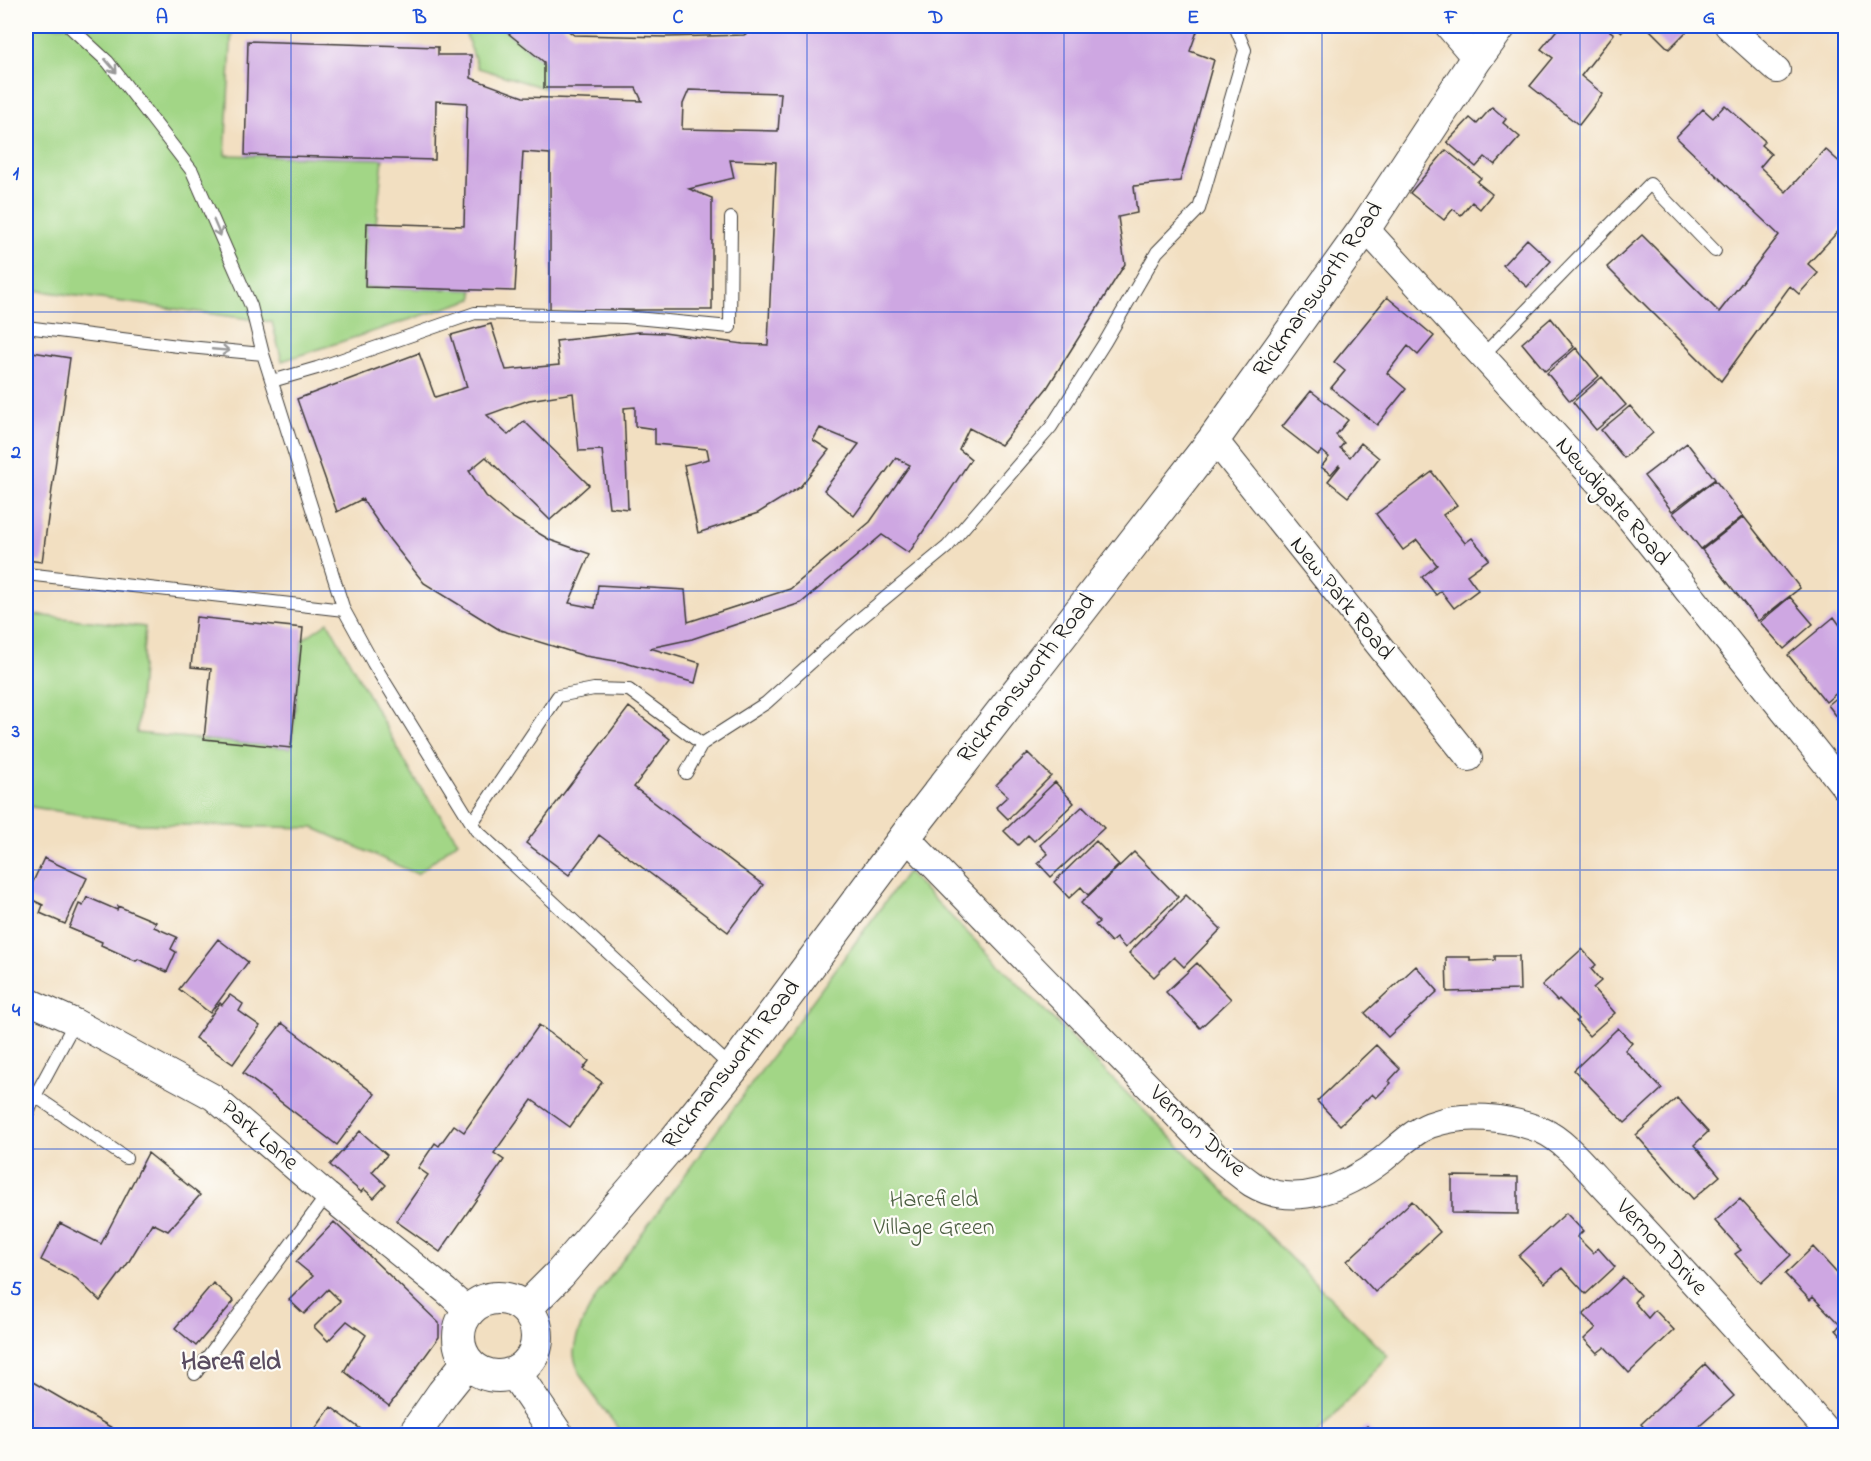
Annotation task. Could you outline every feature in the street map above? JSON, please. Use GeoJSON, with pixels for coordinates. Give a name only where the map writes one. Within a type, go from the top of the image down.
{"type":"FeatureCollection","features":[{"type":"Feature","properties":{"kind":"street"},"geometry":{"type":"LineString","coordinates":[[1448,26],[1476,59]]}},
{"type":"Feature","properties":{"kind":"street","name":"Rickmansworth Road"},"geometry":{"type":"LineString","coordinates":[[525,1309],[560,1274],[675,1140],[733,1068],[906,837],[1214,439],[1365,228],[1500,26]]}},
{"type":"Feature","properties":{"kind":"street"},"geometry":{"type":"LineString","coordinates":[[1728,26],[1777,70]]}},
{"type":"Feature","properties":{"kind":"street","name":"Newdigate Road"},"geometry":{"type":"LineString","coordinates":[[1365,228],[1617,504],[1845,789]]}},
{"type":"Feature","properties":{"kind":"street","name":"New Park Road"},"geometry":{"type":"LineString","coordinates":[[1214,439],[1469,758]]}},
{"type":"Feature","properties":{"kind":"street","name":"Vernon Drive"},"geometry":{"type":"LineString","coordinates":[[906,837],[1216,1156],[1253,1184],[1276,1193],[1302,1195],[1337,1187],[1360,1176],[1417,1132],[1441,1123],[1481,1117],[1541,1130],[1559,1141],[1634,1217],[1831,1436]]}},
{"type":"Feature","properties":{"kind":"street","name":"Park Lane"},"geometry":{"type":"LineString","coordinates":[[26,1000],[75,1022],[213,1096],[327,1195],[446,1290],[468,1311]]}},
{"type":"Feature","properties":{"kind":"street"},"geometry":{"type":"LineString","coordinates":[[502,1298],[525,1309],[535,1325],[536,1343],[530,1359],[515,1372],[502,1376],[477,1371],[462,1353],[459,1331],[468,1311],[478,1303],[502,1298]]}},
{"type":"Feature","properties":{"kind":"street"},"geometry":{"type":"LineString","coordinates":[[413,1436],[468,1362]]}},
{"type":"Feature","properties":{"kind":"street"},"geometry":{"type":"LineString","coordinates":[[515,1372],[558,1436]]}},
{"type":"Feature","properties":{"kind":"lane"},"geometry":{"type":"LineString","coordinates":[[69,26],[108,62],[192,171],[251,306],[263,354],[344,610],[373,663],[476,830],[733,1068]]}},
{"type":"Feature","properties":{"kind":"lane"},"geometry":{"type":"LineString","coordinates":[[686,773],[702,744],[766,703],[855,623],[947,548],[1051,427],[1105,342],[1157,252],[1199,209],[1245,50],[1236,26]]}},
{"type":"Feature","properties":{"kind":"lane"},"geometry":{"type":"LineString","coordinates":[[1482,356],[1650,184],[1715,251]]}},
{"type":"Feature","properties":{"kind":"lane"},"geometry":{"type":"LineString","coordinates":[[272,381],[327,365],[475,314],[625,317],[730,327],[731,218]]}},
{"type":"Feature","properties":{"kind":"lane"},"geometry":{"type":"LineString","coordinates":[[26,327],[263,354]]}},
{"type":"Feature","properties":{"kind":"lane"},"geometry":{"type":"LineString","coordinates":[[26,574],[344,610]]}},
{"type":"Feature","properties":{"kind":"lane"},"geometry":{"type":"LineString","coordinates":[[472,823],[558,696],[594,689],[629,690],[702,744]]}},
{"type":"Feature","properties":{"kind":"lane"},"geometry":{"type":"LineString","coordinates":[[26,1118],[34,1096],[75,1022]]}},
{"type":"Feature","properties":{"kind":"lane"},"geometry":{"type":"LineString","coordinates":[[34,1096],[126,1158]]}},
{"type":"Feature","properties":{"kind":"lane"},"geometry":{"type":"LineString","coordinates":[[195,1374],[327,1195]]}},
{"type":"Feature","properties":{"kind":"green space"},"geometry":{"type":"Polygon","coordinates":[[[26,26],[232,26],[225,155],[383,159],[376,224],[367,224],[365,287],[473,290],[473,299],[282,361],[272,322],[26,289],[26,26]]]}},
{"type":"Feature","properties":{"kind":"green space"},"geometry":{"type":"Polygon","coordinates":[[[463,26],[500,26],[544,62],[544,88],[478,68],[463,26]]]}},
{"type":"Feature","properties":{"kind":"green space"},"geometry":{"type":"Polygon","coordinates":[[[26,614],[145,627],[137,733],[291,748],[302,640],[328,622],[413,776],[458,841],[417,874],[314,828],[139,824],[26,806],[26,614]]]}},
{"type":"Feature","properties":{"kind":"green space","name":"Harefield Village Green"},"geometry":{"type":"Polygon","coordinates":[[[907,872],[1388,1356],[1316,1435],[623,1435],[586,1383],[575,1361],[575,1344],[587,1313],[599,1292],[907,872]]]}},
{"type":"Feature","properties":{"kind":"building"},"geometry":{"type":"Polygon","coordinates":[[[499,26],[562,26],[574,35],[668,37],[744,35],[759,26],[1199,26],[1190,51],[1214,60],[1180,181],[1134,186],[1137,213],[1118,217],[1125,264],[1047,388],[1001,445],[969,428],[959,449],[971,459],[909,553],[882,535],[801,603],[692,639],[650,648],[700,663],[695,683],[622,662],[585,656],[500,630],[424,583],[390,540],[362,499],[337,512],[297,399],[419,353],[435,397],[467,387],[451,335],[491,324],[506,370],[559,365],[556,341],[638,332],[768,345],[776,162],[730,160],[734,178],[689,189],[712,198],[712,310],[550,310],[550,154],[523,152],[515,291],[365,287],[367,223],[464,226],[467,103],[436,101],[435,160],[245,155],[248,41],[438,47],[438,55],[471,55],[471,78],[523,97],[642,101],[636,88],[544,88],[544,62],[499,26]],[[689,90],[683,104],[682,129],[778,131],[781,93],[689,90]],[[573,393],[529,400],[487,415],[508,435],[524,421],[589,485],[550,520],[486,457],[469,471],[486,496],[508,515],[550,540],[590,554],[569,603],[595,608],[598,585],[685,590],[688,622],[790,589],[870,522],[910,465],[896,458],[854,516],[824,490],[859,444],[820,428],[813,440],[829,450],[800,487],[758,513],[698,533],[684,465],[709,459],[707,449],[655,444],[655,429],[635,426],[635,407],[624,408],[628,509],[609,507],[602,450],[579,451],[573,393]]]}},
{"type":"Feature","properties":{"kind":"building"},"geometry":{"type":"Polygon","coordinates":[[[1560,26],[1603,26],[1614,34],[1581,76],[1603,94],[1579,125],[1530,86],[1553,58],[1541,49],[1560,26]]]}},
{"type":"Feature","properties":{"kind":"building"},"geometry":{"type":"Polygon","coordinates":[[[1615,26],[1628,26],[1622,32],[1615,26]]]}},
{"type":"Feature","properties":{"kind":"building"},"geometry":{"type":"Polygon","coordinates":[[[1646,26],[1692,26],[1669,49],[1646,26]]]}},
{"type":"Feature","properties":{"kind":"building"},"geometry":{"type":"Polygon","coordinates":[[[1725,105],[1765,141],[1761,145],[1771,154],[1760,167],[1786,192],[1825,149],[1845,167],[1845,224],[1808,264],[1818,273],[1799,294],[1790,286],[1721,381],[1607,267],[1642,235],[1719,312],[1779,235],[1676,137],[1703,109],[1713,118],[1725,105]]]}},
{"type":"Feature","properties":{"kind":"building"},"geometry":{"type":"Polygon","coordinates":[[[1492,107],[1506,119],[1503,123],[1520,137],[1495,165],[1485,157],[1476,167],[1447,142],[1470,118],[1477,124],[1492,107]]]}},
{"type":"Feature","properties":{"kind":"building"},"geometry":{"type":"Polygon","coordinates":[[[1446,150],[1481,178],[1477,182],[1492,194],[1480,209],[1472,202],[1461,215],[1453,209],[1444,220],[1410,193],[1446,150]]]}},
{"type":"Feature","properties":{"kind":"building"},"geometry":{"type":"Polygon","coordinates":[[[1527,239],[1551,261],[1527,287],[1503,265],[1527,239]]]}},
{"type":"Feature","properties":{"kind":"building"},"geometry":{"type":"Polygon","coordinates":[[[1387,297],[1434,336],[1418,355],[1408,346],[1387,373],[1406,389],[1377,425],[1331,388],[1345,371],[1334,362],[1387,297]]]}},
{"type":"Feature","properties":{"kind":"building"},"geometry":{"type":"Polygon","coordinates":[[[1551,318],[1574,347],[1545,371],[1522,343],[1551,318]]]}},
{"type":"Feature","properties":{"kind":"building"},"geometry":{"type":"Polygon","coordinates":[[[1576,348],[1599,376],[1570,401],[1547,373],[1576,348]]]}},
{"type":"Feature","properties":{"kind":"building"},"geometry":{"type":"Polygon","coordinates":[[[26,351],[70,358],[42,562],[26,560],[26,351]]]}},
{"type":"Feature","properties":{"kind":"building"},"geometry":{"type":"Polygon","coordinates":[[[1602,377],[1626,405],[1596,430],[1573,402],[1602,377]]]}},
{"type":"Feature","properties":{"kind":"building"},"geometry":{"type":"Polygon","coordinates":[[[1311,391],[1348,420],[1336,435],[1344,443],[1340,448],[1350,457],[1361,443],[1379,458],[1348,497],[1328,481],[1340,466],[1331,474],[1321,467],[1329,457],[1322,451],[1318,455],[1282,427],[1311,391]]]}},
{"type":"Feature","properties":{"kind":"building"},"geometry":{"type":"Polygon","coordinates":[[[1630,406],[1653,433],[1624,458],[1601,430],[1630,406]]]}},
{"type":"Feature","properties":{"kind":"building"},"geometry":{"type":"Polygon","coordinates":[[[1687,443],[1715,479],[1672,511],[1644,476],[1687,443]]]}},
{"type":"Feature","properties":{"kind":"building"},"geometry":{"type":"Polygon","coordinates":[[[1432,472],[1457,505],[1443,515],[1465,543],[1472,538],[1489,559],[1467,575],[1478,590],[1454,608],[1441,591],[1436,595],[1422,577],[1437,565],[1417,540],[1403,550],[1376,514],[1432,472]]]}},
{"type":"Feature","properties":{"kind":"building"},"geometry":{"type":"Polygon","coordinates":[[[1715,480],[1743,516],[1701,549],[1673,513],[1715,480]]]}},
{"type":"Feature","properties":{"kind":"building"},"geometry":{"type":"Polygon","coordinates":[[[1744,517],[1800,588],[1758,621],[1702,550],[1744,517]]]}},
{"type":"Feature","properties":{"kind":"building"},"geometry":{"type":"Polygon","coordinates":[[[1790,597],[1813,624],[1784,649],[1760,622],[1790,597]]]}},
{"type":"Feature","properties":{"kind":"building"},"geometry":{"type":"Polygon","coordinates":[[[196,617],[303,628],[291,748],[204,739],[211,669],[191,667],[196,617]]]}},
{"type":"Feature","properties":{"kind":"building"},"geometry":{"type":"Polygon","coordinates":[[[1834,617],[1845,632],[1845,686],[1826,702],[1788,655],[1834,617]]]}},
{"type":"Feature","properties":{"kind":"building"},"geometry":{"type":"Polygon","coordinates":[[[1845,691],[1845,727],[1828,705],[1845,691]]]}},
{"type":"Feature","properties":{"kind":"building"},"geometry":{"type":"Polygon","coordinates":[[[629,707],[670,739],[634,787],[763,885],[728,932],[599,835],[569,875],[526,843],[629,707]]]}},
{"type":"Feature","properties":{"kind":"building"},"geometry":{"type":"Polygon","coordinates":[[[1028,753],[1051,776],[1008,819],[996,807],[1008,796],[996,785],[1028,753]]]}},
{"type":"Feature","properties":{"kind":"building"},"geometry":{"type":"Polygon","coordinates":[[[1055,782],[1074,803],[1034,841],[1028,835],[1018,845],[1004,831],[1055,782]]]}},
{"type":"Feature","properties":{"kind":"building"},"geometry":{"type":"Polygon","coordinates":[[[1083,806],[1104,828],[1051,877],[1038,863],[1048,854],[1040,845],[1083,806]]]}},
{"type":"Feature","properties":{"kind":"building"},"geometry":{"type":"Polygon","coordinates":[[[1096,841],[1119,865],[1088,895],[1081,887],[1069,898],[1054,882],[1096,841]]]}},
{"type":"Feature","properties":{"kind":"building"},"geometry":{"type":"Polygon","coordinates":[[[1134,852],[1178,897],[1125,948],[1116,938],[1111,942],[1095,925],[1099,922],[1081,903],[1134,852]]]}},
{"type":"Feature","properties":{"kind":"building"},"geometry":{"type":"Polygon","coordinates":[[[44,858],[87,878],[65,924],[40,913],[43,905],[26,897],[44,858]]]}},
{"type":"Feature","properties":{"kind":"building"},"geometry":{"type":"Polygon","coordinates":[[[1186,895],[1221,929],[1184,967],[1174,957],[1154,977],[1129,953],[1186,895]]]}},
{"type":"Feature","properties":{"kind":"building"},"geometry":{"type":"Polygon","coordinates":[[[87,897],[117,910],[118,906],[156,922],[154,927],[177,937],[171,949],[176,952],[167,972],[138,959],[136,961],[101,945],[102,942],[69,928],[79,904],[83,906],[87,897]]]}},
{"type":"Feature","properties":{"kind":"building"},"geometry":{"type":"Polygon","coordinates":[[[218,939],[248,962],[210,1013],[179,989],[218,939]]]}},
{"type":"Feature","properties":{"kind":"building"},"geometry":{"type":"Polygon","coordinates":[[[1582,949],[1596,965],[1591,969],[1601,981],[1593,988],[1615,1013],[1589,1036],[1570,1010],[1559,999],[1557,1001],[1542,985],[1582,949]]]}},
{"type":"Feature","properties":{"kind":"building"},"geometry":{"type":"Polygon","coordinates":[[[1495,956],[1519,956],[1520,990],[1447,992],[1446,957],[1470,957],[1470,961],[1495,960],[1495,956]]]}},
{"type":"Feature","properties":{"kind":"building"},"geometry":{"type":"Polygon","coordinates":[[[1197,963],[1231,999],[1200,1028],[1166,992],[1197,963]]]}},
{"type":"Feature","properties":{"kind":"building"},"geometry":{"type":"Polygon","coordinates":[[[1416,966],[1438,991],[1388,1037],[1365,1013],[1416,966]]]}},
{"type":"Feature","properties":{"kind":"building"},"geometry":{"type":"Polygon","coordinates":[[[230,995],[243,1004],[239,1011],[260,1026],[233,1064],[195,1038],[220,1003],[222,1005],[230,995]]]}},
{"type":"Feature","properties":{"kind":"building"},"geometry":{"type":"Polygon","coordinates":[[[282,1023],[375,1094],[337,1145],[243,1073],[282,1023]]]}},
{"type":"Feature","properties":{"kind":"building"},"geometry":{"type":"Polygon","coordinates":[[[539,1025],[589,1061],[583,1069],[602,1082],[570,1127],[532,1100],[494,1153],[504,1160],[440,1252],[396,1221],[428,1175],[418,1168],[435,1143],[439,1146],[454,1125],[464,1132],[539,1025]]]}},
{"type":"Feature","properties":{"kind":"building"},"geometry":{"type":"Polygon","coordinates":[[[1618,1028],[1632,1043],[1625,1050],[1662,1089],[1625,1123],[1574,1070],[1618,1028]]]}},
{"type":"Feature","properties":{"kind":"building"},"geometry":{"type":"Polygon","coordinates":[[[1376,1045],[1400,1069],[1389,1081],[1391,1083],[1376,1098],[1372,1094],[1340,1125],[1317,1101],[1376,1045]]]}},
{"type":"Feature","properties":{"kind":"building"},"geometry":{"type":"Polygon","coordinates":[[[1677,1098],[1708,1132],[1694,1145],[1720,1176],[1693,1199],[1636,1135],[1677,1098]]]}},
{"type":"Feature","properties":{"kind":"building"},"geometry":{"type":"Polygon","coordinates":[[[360,1131],[387,1155],[372,1172],[386,1185],[374,1198],[364,1189],[361,1192],[330,1165],[360,1131]]]}},
{"type":"Feature","properties":{"kind":"building"},"geometry":{"type":"Polygon","coordinates":[[[148,1153],[200,1195],[168,1231],[152,1223],[128,1263],[100,1301],[76,1278],[41,1260],[60,1223],[101,1244],[148,1153]]]}},
{"type":"Feature","properties":{"kind":"building"},"geometry":{"type":"Polygon","coordinates":[[[1452,1176],[1518,1177],[1518,1214],[1452,1213],[1452,1176]]]}},
{"type":"Feature","properties":{"kind":"building"},"geometry":{"type":"Polygon","coordinates":[[[1740,1199],[1791,1255],[1761,1283],[1735,1254],[1741,1250],[1715,1221],[1740,1199]]]}},
{"type":"Feature","properties":{"kind":"building"},"geometry":{"type":"Polygon","coordinates":[[[1412,1201],[1440,1232],[1375,1292],[1347,1261],[1412,1201]]]}},
{"type":"Feature","properties":{"kind":"building"},"geometry":{"type":"Polygon","coordinates":[[[1566,1213],[1583,1231],[1577,1237],[1593,1253],[1598,1248],[1615,1267],[1586,1294],[1562,1268],[1545,1283],[1519,1256],[1566,1213]]]}},
{"type":"Feature","properties":{"kind":"building"},"geometry":{"type":"Polygon","coordinates":[[[334,1222],[439,1323],[439,1337],[389,1406],[344,1371],[366,1335],[347,1321],[328,1341],[314,1327],[340,1301],[328,1289],[304,1314],[289,1300],[313,1276],[296,1262],[334,1222]]]}},
{"type":"Feature","properties":{"kind":"building"},"geometry":{"type":"Polygon","coordinates":[[[1813,1247],[1845,1282],[1845,1340],[1836,1330],[1840,1325],[1813,1297],[1810,1300],[1785,1274],[1813,1247]]]}},
{"type":"Feature","properties":{"kind":"building"},"geometry":{"type":"Polygon","coordinates":[[[1623,1277],[1640,1295],[1634,1302],[1648,1318],[1655,1310],[1674,1330],[1629,1373],[1605,1347],[1597,1353],[1584,1339],[1596,1328],[1583,1315],[1623,1277]]]}},
{"type":"Feature","properties":{"kind":"building"},"geometry":{"type":"Polygon","coordinates":[[[213,1283],[234,1301],[196,1346],[175,1328],[213,1283]]]}},
{"type":"Feature","properties":{"kind":"building"},"geometry":{"type":"Polygon","coordinates":[[[1705,1364],[1734,1396],[1688,1436],[1651,1436],[1641,1424],[1705,1364]]]}},
{"type":"Feature","properties":{"kind":"building"},"geometry":{"type":"Polygon","coordinates":[[[26,1378],[126,1436],[26,1436],[26,1378]]]}},
{"type":"Feature","properties":{"kind":"building"},"geometry":{"type":"Polygon","coordinates":[[[331,1407],[370,1436],[310,1436],[331,1407]]]}},
{"type":"Feature","properties":{"kind":"building"},"geometry":{"type":"Polygon","coordinates":[[[1367,1426],[1375,1436],[1355,1436],[1367,1426]]]}},
{"type":"Feature","properties":{"kind":"district","name":"Harefield"},"geometry":{"type":"Point","coordinates":[231,1362]}}]}
